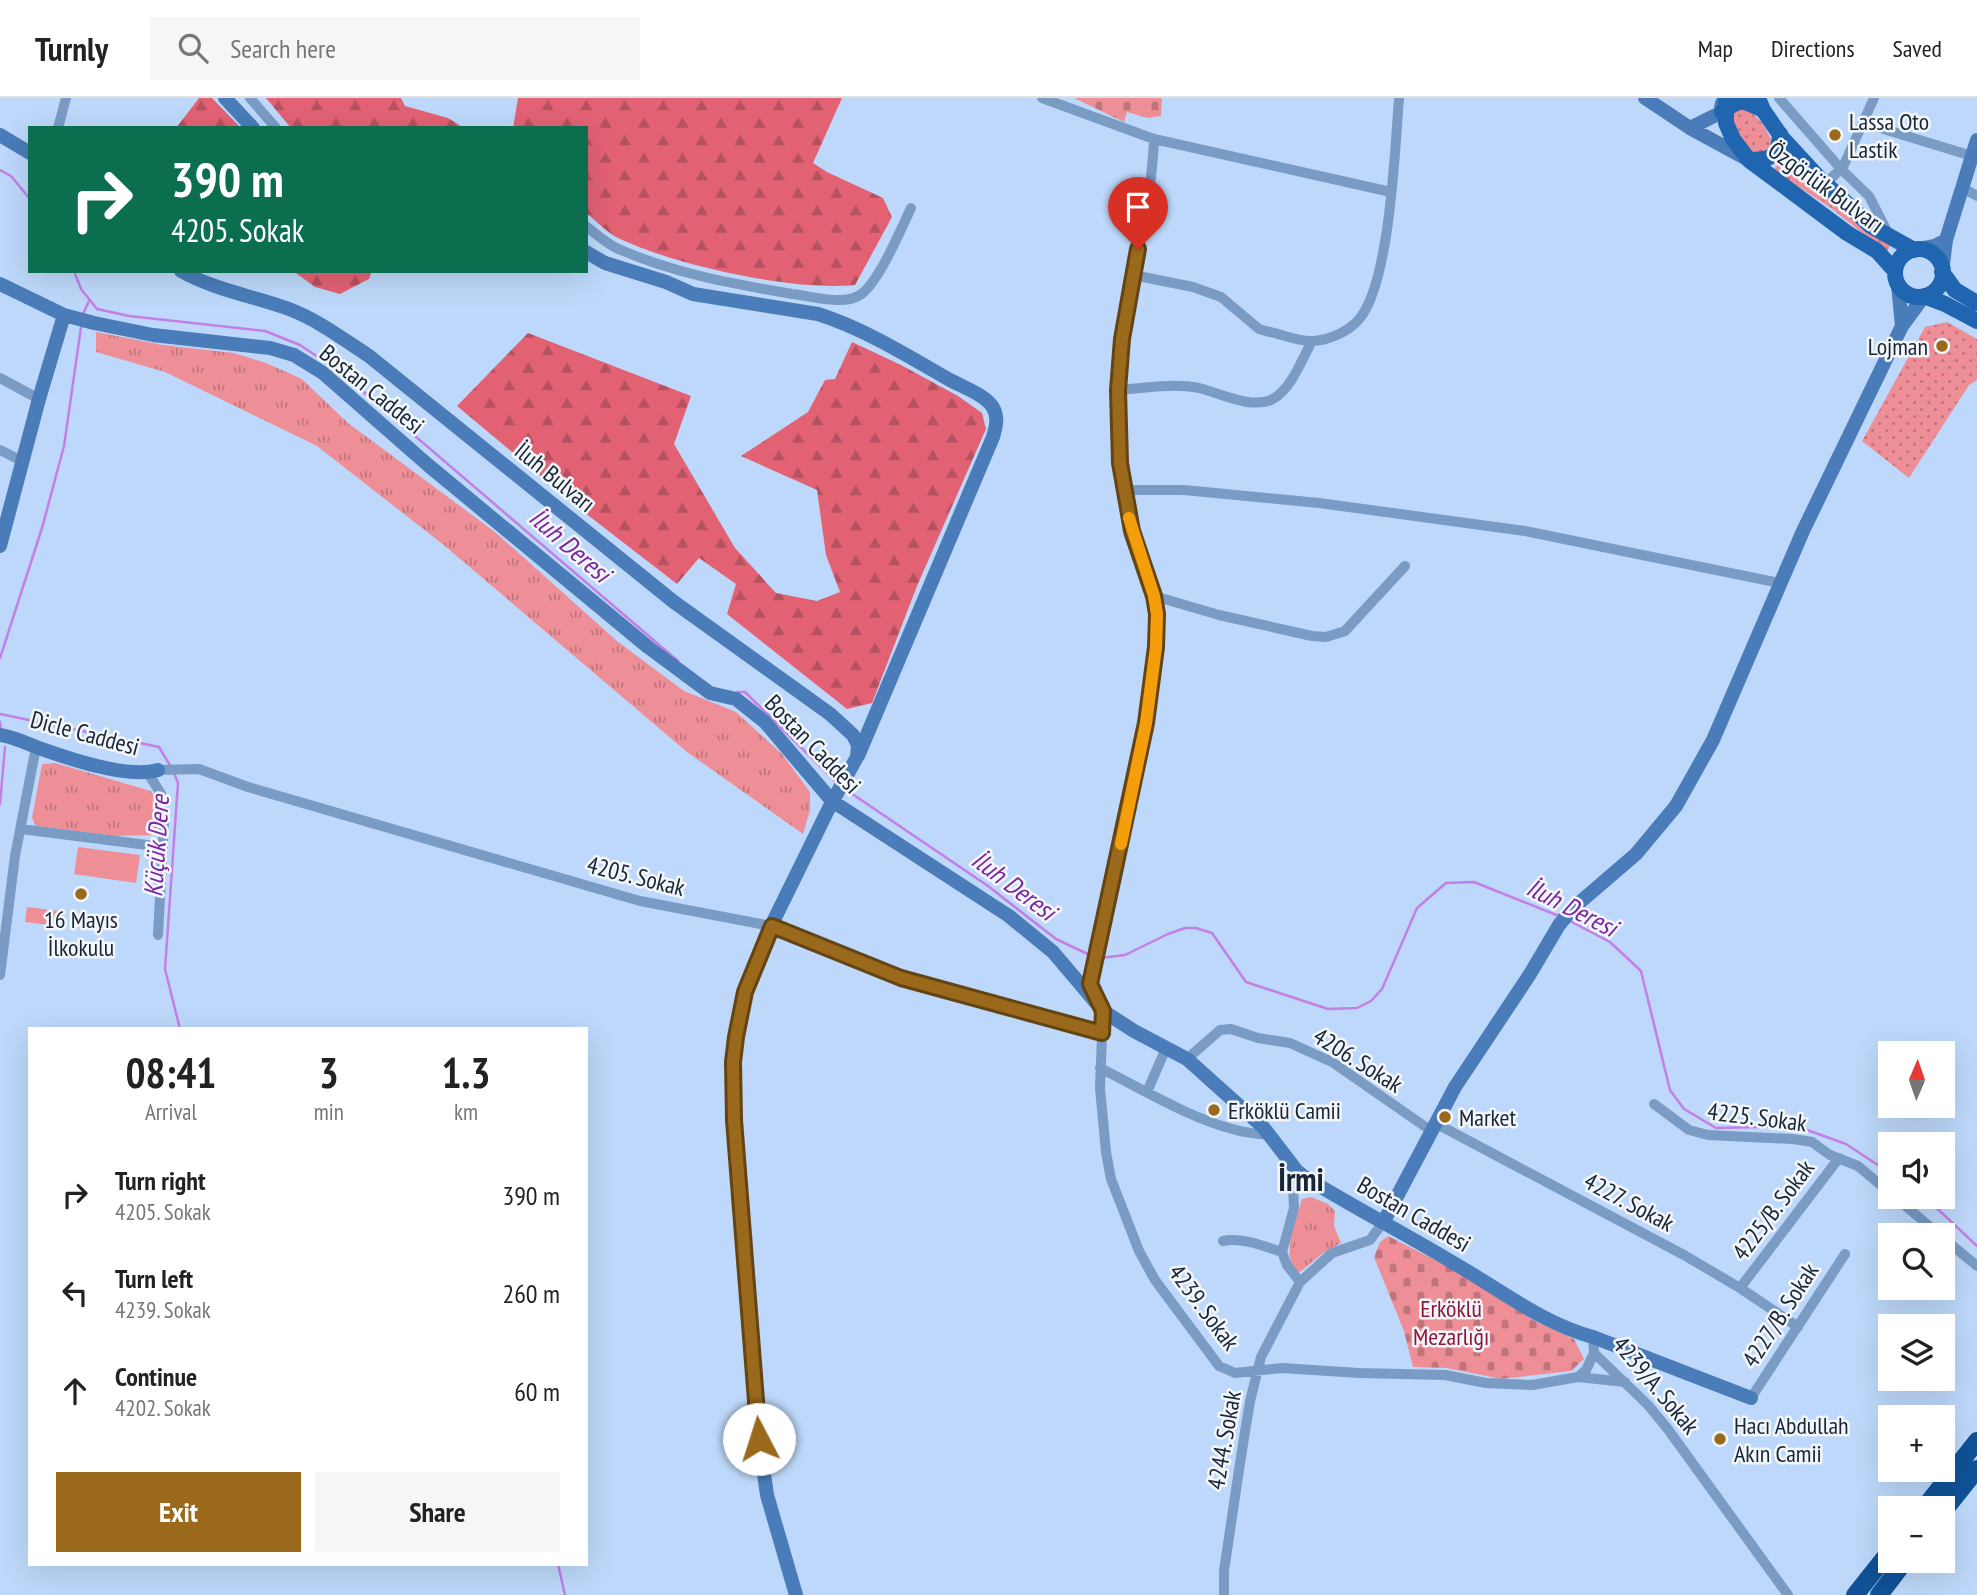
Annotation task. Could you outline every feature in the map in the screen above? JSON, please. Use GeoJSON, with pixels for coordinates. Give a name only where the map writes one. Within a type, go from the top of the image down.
{"type":"FeatureCollection","features":[{"type":"Feature","properties":{"kind":"highway"},"geometry":{"type":"LineString","coordinates":[[1933,1496],[1977,1441]]}},
{"type":"Feature","properties":{"kind":"highway"},"geometry":{"type":"LineString","coordinates":[[1955,1497],[1977,1469]]}},
{"type":"Feature","properties":{"kind":"highway"},"geometry":{"type":"LineString","coordinates":[[1855,1595],[1878,1566]]}},
{"type":"Feature","properties":{"kind":"highway"},"geometry":{"type":"LineString","coordinates":[[1879,1595],[1896,1573]]}},
{"type":"Feature","properties":{"kind":"main road"},"geometry":{"type":"LineString","coordinates":[[1724,105],[1738,101],[1761,104],[1780,134],[1819,178],[1871,226],[1914,250],[1922,250],[1936,257],[1942,272],[1955,290],[1977,303]]}},
{"type":"Feature","properties":{"kind":"main road","name":"Özgörlük Bulvarı"},"geometry":{"type":"LineString","coordinates":[[1724,105],[1726,123],[1733,139],[1749,160],[1847,233],[1877,251],[1896,278]]}},
{"type":"Feature","properties":{"kind":"main road"},"geometry":{"type":"LineString","coordinates":[[1749,160],[1762,160],[1774,155],[1779,148],[1780,134]]}},
{"type":"Feature","properties":{"kind":"main road"},"geometry":{"type":"LineString","coordinates":[[1914,250],[1899,260],[1896,278],[1909,295],[1924,296],[1945,304],[1977,321]]}},
{"type":"Feature","properties":{"kind":"main road"},"geometry":{"type":"LineString","coordinates":[[1924,296],[1935,290],[1942,278],[1942,272]]}},
{"type":"Feature","properties":{"kind":"street"},"geometry":{"type":"LineString","coordinates":[[59,126],[66,98]]}},
{"type":"Feature","properties":{"kind":"street"},"geometry":{"type":"LineString","coordinates":[[225,98],[251,126]]}},
{"type":"Feature","properties":{"kind":"street"},"geometry":{"type":"LineString","coordinates":[[250,98],[274,126]]}},
{"type":"Feature","properties":{"kind":"street"},"geometry":{"type":"LineString","coordinates":[[1042,98],[1154,139],[1391,192]]}},
{"type":"Feature","properties":{"kind":"street"},"geometry":{"type":"LineString","coordinates":[[1133,275],[1205,291],[1234,306],[1259,329],[1312,341],[1355,324],[1366,309],[1380,268],[1391,192],[1399,98]]}},
{"type":"Feature","properties":{"kind":"street"},"geometry":{"type":"LineString","coordinates":[[1645,98],[1690,128],[1749,160]]}},
{"type":"Feature","properties":{"kind":"street"},"geometry":{"type":"LineString","coordinates":[[1779,98],[1868,196],[1891,238]]}},
{"type":"Feature","properties":{"kind":"street"},"geometry":{"type":"LineString","coordinates":[[1826,183],[1841,169],[1874,98]]}},
{"type":"Feature","properties":{"kind":"street"},"geometry":{"type":"LineString","coordinates":[[1690,128],[1724,105]]}},
{"type":"Feature","properties":{"kind":"street"},"geometry":{"type":"LineString","coordinates":[[1864,123],[1972,156]]}},
{"type":"Feature","properties":{"kind":"street"},"geometry":{"type":"LineString","coordinates":[[0,135],[28,152]]}},
{"type":"Feature","properties":{"kind":"street","name":"4239. Sokak"},"geometry":{"type":"LineString","coordinates":[[1154,139],[1153,171],[1124,314],[1118,390],[1123,490],[1132,531],[1154,596],[1157,614],[1156,647],[1146,723],[1090,984],[1103,1011],[1100,1088],[1105,1152],[1111,1179],[1139,1251],[1155,1280],[1219,1366],[1235,1373],[1282,1368],[1359,1374],[1445,1376],[1486,1383],[1532,1385],[1578,1377],[1625,1382]]}},
{"type":"Feature","properties":{"kind":"street"},"geometry":{"type":"LineString","coordinates":[[1942,272],[1946,240],[1977,140]]}},
{"type":"Feature","properties":{"kind":"street"},"geometry":{"type":"LineString","coordinates":[[1963,188],[1977,196]]}},
{"type":"Feature","properties":{"kind":"street"},"geometry":{"type":"LineString","coordinates":[[588,228],[620,250],[721,282],[815,297],[851,299],[865,291],[874,280],[911,208]]}},
{"type":"Feature","properties":{"kind":"street"},"geometry":{"type":"LineString","coordinates":[[1914,250],[1935,246],[1946,240]]}},
{"type":"Feature","properties":{"kind":"street"},"geometry":{"type":"LineString","coordinates":[[588,253],[605,262],[693,294],[818,314],[834,319],[982,398],[992,406],[996,426],[855,762],[834,798],[772,926],[745,992],[740,1014],[733,1062],[734,1120],[759,1439],[765,1484],[779,1542],[796,1595]]}},
{"type":"Feature","properties":{"kind":"street","name":"İluh Bulvarı"},"geometry":{"type":"LineString","coordinates":[[185,273],[204,283],[291,310],[320,323],[369,356],[674,602],[846,726],[858,745],[855,762]]}},
{"type":"Feature","properties":{"kind":"street"},"geometry":{"type":"LineString","coordinates":[[1896,278],[1902,326]]}},
{"type":"Feature","properties":{"kind":"street","name":"Bostan Caddesi"},"geometry":{"type":"LineString","coordinates":[[0,284],[64,315],[153,335],[270,348],[294,355],[323,373],[428,465],[648,647],[710,692],[736,699],[765,722],[834,798],[1009,916],[1053,951],[1103,1011],[1188,1059],[1245,1109],[1297,1171],[1541,1318],[1751,1398]]}},
{"type":"Feature","properties":{"kind":"street"},"geometry":{"type":"LineString","coordinates":[[1384,1221],[1455,1087],[1559,925],[1572,909],[1636,854],[1675,806],[1713,740],[1803,531],[1902,326],[1924,296]]}},
{"type":"Feature","properties":{"kind":"street"},"geometry":{"type":"LineString","coordinates":[[0,543],[38,399],[64,315]]}},
{"type":"Feature","properties":{"kind":"street"},"geometry":{"type":"LineString","coordinates":[[1118,390],[1195,388],[1262,403],[1274,398],[1286,388],[1312,341]]}},
{"type":"Feature","properties":{"kind":"street"},"geometry":{"type":"LineString","coordinates":[[0,378],[38,399]]}},
{"type":"Feature","properties":{"kind":"street"},"geometry":{"type":"LineString","coordinates":[[0,450],[22,461]]}},
{"type":"Feature","properties":{"kind":"street"},"geometry":{"type":"LineString","coordinates":[[1123,490],[1184,491],[1319,503],[1525,531],[1780,583]]}},
{"type":"Feature","properties":{"kind":"street"},"geometry":{"type":"LineString","coordinates":[[1154,596],[1219,615],[1326,637],[1345,631],[1405,566]]}},
{"type":"Feature","properties":{"kind":"street","name":"Dicle Caddesi"},"geometry":{"type":"LineString","coordinates":[[0,735],[121,771],[153,771]]}},
{"type":"Feature","properties":{"kind":"street"},"geometry":{"type":"LineString","coordinates":[[0,975],[15,856],[36,747]]}},
{"type":"Feature","properties":{"kind":"street","name":"4205. Sokak"},"geometry":{"type":"LineString","coordinates":[[153,771],[199,769],[262,791],[593,888],[665,906],[772,926],[901,978],[1102,1033]]}},
{"type":"Feature","properties":{"kind":"street"},"geometry":{"type":"LineString","coordinates":[[153,771],[161,794],[163,847],[158,935]]}},
{"type":"Feature","properties":{"kind":"street"},"geometry":{"type":"LineString","coordinates":[[21,829],[163,847]]}},
{"type":"Feature","properties":{"kind":"street","name":"4206. Sokak"},"geometry":{"type":"LineString","coordinates":[[1188,1059],[1220,1030],[1231,1029],[1258,1038],[1290,1043],[1332,1062],[1432,1127]]}},
{"type":"Feature","properties":{"kind":"street"},"geometry":{"type":"LineString","coordinates":[[1147,1092],[1166,1048]]}},
{"type":"Feature","properties":{"kind":"street"},"geometry":{"type":"LineString","coordinates":[[1100,1068],[1185,1111],[1237,1131],[1269,1135]]}},
{"type":"Feature","properties":{"kind":"street","name":"4225. Sokak"},"geometry":{"type":"LineString","coordinates":[[1654,1104],[1689,1130],[1717,1136],[1812,1142],[1858,1166],[1878,1183]]}},
{"type":"Feature","properties":{"kind":"street","name":"4227. Sokak"},"geometry":{"type":"LineString","coordinates":[[1432,1127],[1684,1255],[1798,1326]]}},
{"type":"Feature","properties":{"kind":"street","name":"4225/B. Sokak"},"geometry":{"type":"LineString","coordinates":[[1740,1288],[1839,1158]]}},
{"type":"Feature","properties":{"kind":"street"},"geometry":{"type":"LineString","coordinates":[[1297,1171],[1293,1187],[1294,1208],[1282,1252],[1287,1265],[1300,1282]]}},
{"type":"Feature","properties":{"kind":"street"},"geometry":{"type":"LineString","coordinates":[[1909,1209],[1926,1223]]}},
{"type":"Feature","properties":{"kind":"street","name":"4244. Sokak"},"geometry":{"type":"LineString","coordinates":[[1224,1595],[1224,1571],[1240,1463],[1261,1357],[1300,1282],[1332,1253],[1370,1240],[1384,1221]]}},
{"type":"Feature","properties":{"kind":"street"},"geometry":{"type":"LineString","coordinates":[[1223,1241],[1244,1241],[1282,1252]]}},
{"type":"Feature","properties":{"kind":"street"},"geometry":{"type":"LineString","coordinates":[[1955,1247],[1977,1266]]}},
{"type":"Feature","properties":{"kind":"street","name":"4227/B. Sokak"},"geometry":{"type":"LineString","coordinates":[[1751,1398],[1845,1254]]}},
{"type":"Feature","properties":{"kind":"street","name":"4239/A. Sokak"},"geometry":{"type":"LineString","coordinates":[[1593,1337],[1594,1353],[1667,1428],[1788,1595]]}},
{"type":"Feature","properties":{"kind":"street"},"geometry":{"type":"LineString","coordinates":[[1578,1377],[1586,1370],[1594,1353]]}},
{"type":"Feature","properties":{"kind":"green space"},"geometry":{"type":"Polygon","coordinates":[[[199,98],[212,98],[239,126],[178,126],[199,98]]]}},
{"type":"Feature","properties":{"kind":"green space"},"geometry":{"type":"Polygon","coordinates":[[[266,98],[401,98],[405,106],[448,118],[461,126],[289,126],[266,98]]]}},
{"type":"Feature","properties":{"kind":"green space"},"geometry":{"type":"Polygon","coordinates":[[[518,98],[842,98],[813,163],[883,198],[892,217],[855,285],[800,284],[703,267],[644,249],[616,237],[588,215],[588,126],[513,126],[518,98]]]}},
{"type":"Feature","properties":{"kind":"green space"},"geometry":{"type":"Polygon","coordinates":[[[1074,98],[1162,98],[1161,116],[1148,118],[1127,112],[1124,122],[1074,98]]]}},
{"type":"Feature","properties":{"kind":"green space"},"geometry":{"type":"Polygon","coordinates":[[[1737,106],[1750,112],[1764,126],[1773,145],[1769,153],[1752,153],[1734,130],[1733,111],[1737,106]]]}},
{"type":"Feature","properties":{"kind":"green space"},"geometry":{"type":"Polygon","coordinates":[[[1788,153],[1891,245],[1886,252],[1831,208],[1773,170],[1788,153]]]}},
{"type":"Feature","properties":{"kind":"green space"},"geometry":{"type":"Polygon","coordinates":[[[296,273],[371,273],[369,279],[340,294],[315,287],[296,273]]]}},
{"type":"Feature","properties":{"kind":"green space"},"geometry":{"type":"Polygon","coordinates":[[[1947,322],[1977,339],[1977,380],[1969,385],[1909,478],[1862,441],[1925,327],[1947,322]]]}},
{"type":"Feature","properties":{"kind":"green space"},"geometry":{"type":"Polygon","coordinates":[[[96,332],[163,345],[234,353],[302,379],[348,423],[495,532],[617,641],[684,691],[736,712],[782,754],[810,792],[810,810],[803,834],[687,752],[445,546],[317,446],[165,372],[96,352],[96,332]]]}},
{"type":"Feature","properties":{"kind":"green space"},"geometry":{"type":"Polygon","coordinates":[[[528,333],[691,396],[674,444],[735,548],[776,593],[817,601],[840,592],[826,555],[817,490],[741,456],[808,412],[825,380],[835,379],[852,342],[958,396],[982,413],[986,429],[917,586],[872,703],[847,709],[727,614],[736,584],[699,558],[677,584],[589,516],[457,406],[528,333]]]}},
{"type":"Feature","properties":{"kind":"green space"},"geometry":{"type":"Polygon","coordinates":[[[55,763],[151,791],[157,801],[157,833],[115,836],[36,826],[32,818],[42,764],[55,763]]]}},
{"type":"Feature","properties":{"kind":"green space"},"geometry":{"type":"Polygon","coordinates":[[[78,847],[140,855],[136,883],[74,874],[78,847]]]}},
{"type":"Feature","properties":{"kind":"green space"},"geometry":{"type":"Polygon","coordinates":[[[27,907],[59,911],[57,926],[25,922],[27,907]]]}},
{"type":"Feature","properties":{"kind":"green space"},"geometry":{"type":"Polygon","coordinates":[[[1311,1197],[1328,1204],[1335,1211],[1334,1226],[1341,1243],[1323,1253],[1300,1272],[1294,1270],[1291,1262],[1290,1244],[1302,1199],[1311,1197]]]}},
{"type":"Feature","properties":{"kind":"green space","name":"Erköklü Mezarlığı"},"geometry":{"type":"Polygon","coordinates":[[[1388,1236],[1484,1285],[1535,1321],[1574,1339],[1584,1359],[1571,1371],[1501,1379],[1447,1368],[1413,1367],[1404,1331],[1374,1257],[1380,1242],[1388,1236]]]}},
{"type":"Feature","properties":{"kind":"waterway","name":"İluh Deresi"},"geometry":{"type":"LineString","coordinates":[[0,170],[11,176],[28,197]]}},
{"type":"Feature","properties":{"kind":"waterway","name":"İluh Deresi"},"geometry":{"type":"LineString","coordinates":[[75,273],[81,289],[97,309],[129,316],[265,331],[300,345],[339,371],[678,661]]}},
{"type":"Feature","properties":{"kind":"waterway","name":"Küçük Dere"},"geometry":{"type":"LineString","coordinates":[[83,314],[89,301]]}},
{"type":"Feature","properties":{"kind":"waterway","name":"Küçük Dere"},"geometry":{"type":"LineString","coordinates":[[0,658],[42,528],[64,446],[81,327]]}},
{"type":"Feature","properties":{"kind":"waterway","name":"İluh Deresi"},"geometry":{"type":"LineString","coordinates":[[737,692],[745,692],[837,783]]}},
{"type":"Feature","properties":{"kind":"waterway","name":"Küçük Dere"},"geometry":{"type":"LineString","coordinates":[[0,714],[159,747],[171,767]]}},
{"type":"Feature","properties":{"kind":"waterway"},"geometry":{"type":"LineString","coordinates":[[0,722],[1,730]]}},
{"type":"Feature","properties":{"kind":"waterway"},"geometry":{"type":"LineString","coordinates":[[0,804],[5,747]]}},
{"type":"Feature","properties":{"kind":"waterway","name":"Küçük Dere"},"geometry":{"type":"LineString","coordinates":[[174,773],[178,783],[165,969],[180,1027]]}},
{"type":"Feature","properties":{"kind":"waterway","name":"İluh Deresi"},"geometry":{"type":"LineString","coordinates":[[845,789],[988,886],[1056,939],[1094,957]]}},
{"type":"Feature","properties":{"kind":"waterway","name":"İluh Deresi"},"geometry":{"type":"LineString","coordinates":[[1100,958],[1125,955],[1168,934],[1185,928],[1196,928],[1212,933],[1246,982],[1328,1009],[1357,1008],[1371,1001],[1382,989],[1417,908],[1446,883],[1474,882],[1559,916]]}},
{"type":"Feature","properties":{"kind":"waterway","name":"İluh Deresi"},"geometry":{"type":"LineString","coordinates":[[1568,920],[1610,942],[1641,971],[1670,1090],[1684,1109],[1716,1128],[1796,1126],[1846,1144],[1878,1165]]}},
{"type":"Feature","properties":{"kind":"waterway","name":"İluh Deresi"},"geometry":{"type":"LineString","coordinates":[[1938,1209],[1977,1246]]}},
{"type":"Feature","properties":{"kind":"waterway","name":"Küçük Dere"},"geometry":{"type":"LineString","coordinates":[[558,1566],[565,1595]]}},
{"type":"Feature","properties":{"kind":"slow traffic"},"geometry":{"type":"LineString","coordinates":[[1121,844],[1146,723],[1156,647],[1157,614],[1154,596],[1129,518]]}},
{"type":"Feature","properties":{"kind":"place","name":"Lassa Oto Lastik"},"geometry":{"type":"Point","coordinates":[1835,135]}},
{"type":"Feature","properties":{"kind":"place","name":"Lojman"},"geometry":{"type":"Point","coordinates":[1942,346]}},
{"type":"Feature","properties":{"kind":"place","name":"16 Mayıs İlkokulu"},"geometry":{"type":"Point","coordinates":[81,894]}},
{"type":"Feature","properties":{"kind":"place","name":"Erköklü Camii"},"geometry":{"type":"Point","coordinates":[1214,1110]}},
{"type":"Feature","properties":{"kind":"place","name":"Market"},"geometry":{"type":"Point","coordinates":[1445,1117]}},
{"type":"Feature","properties":{"kind":"place","name":"Hacı Abdullah Akın Camii"},"geometry":{"type":"Point","coordinates":[1720,1439]}},
{"type":"Feature","properties":{"kind":"district","name":"İrmi"},"geometry":{"type":"Point","coordinates":[1301,1179]}},
{"type":"Feature","properties":{"kind":"route"},"geometry":{"type":"LineString","coordinates":[[759,1439],[734,1120],[733,1062],[745,992],[772,926],[901,978],[1102,1033],[1103,1011],[1090,984],[1146,723],[1156,647],[1157,614],[1154,596],[1132,531],[1124,498],[1120,463],[1118,390],[1124,314],[1138,249]]}}]}
